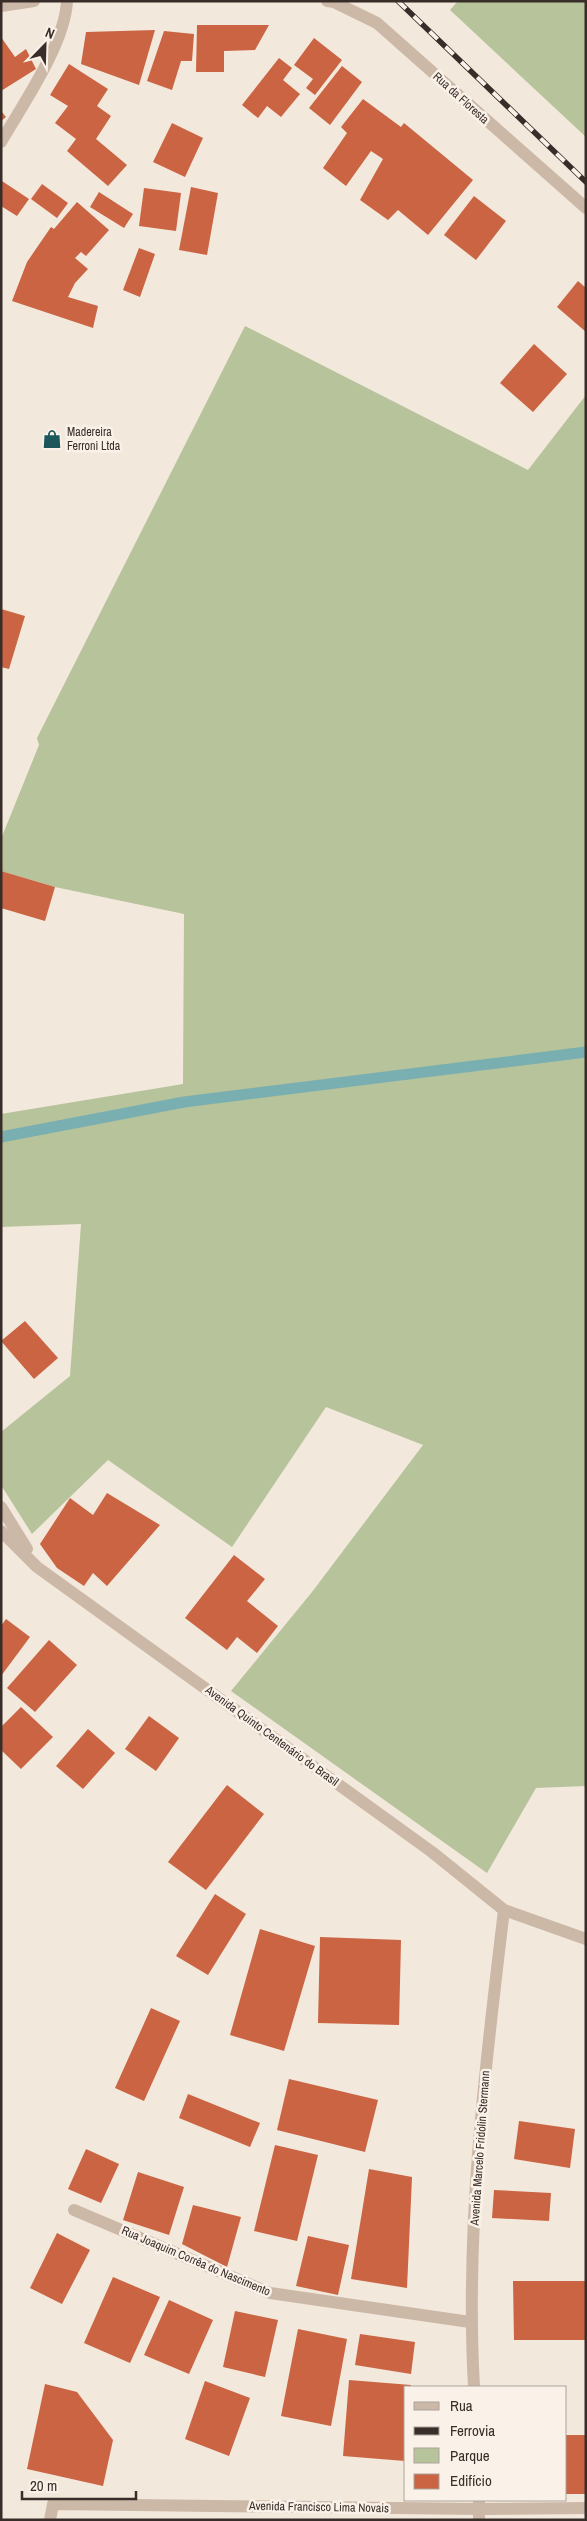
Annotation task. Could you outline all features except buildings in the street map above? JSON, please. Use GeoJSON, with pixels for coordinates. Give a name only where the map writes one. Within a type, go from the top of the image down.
{"type":"FeatureCollection","features":[{"type":"Feature","properties":{"kind":"street"},"geometry":{"type":"LineString","coordinates":[[1,6],[34,1]]}},
{"type":"Feature","properties":{"kind":"street"},"geometry":{"type":"LineString","coordinates":[[1,142],[42,71],[66,18],[67,1]]}},
{"type":"Feature","properties":{"kind":"street","name":"Rua da Floresta"},"geometry":{"type":"LineString","coordinates":[[327,1],[334,2],[377,23],[586,208]]}},
{"type":"Feature","properties":{"kind":"street","name":"Avenida Quinto Centenário do Brasil"},"geometry":{"type":"LineString","coordinates":[[1,1507],[37,1566]]}},
{"type":"Feature","properties":{"kind":"street","name":"Avenida Quinto Centenário do Brasil"},"geometry":{"type":"LineString","coordinates":[[1,1531],[37,1566],[432,1852],[504,1910],[586,1939]]}},
{"type":"Feature","properties":{"kind":"street","name":"Avenida Marcelo Fridolin Stermann"},"geometry":{"type":"LineString","coordinates":[[474,2386],[470,2322],[481,2098],[504,1910]]}},
{"type":"Feature","properties":{"kind":"street","name":"Rua Joaquim Corrêa do Nascimento"},"geometry":{"type":"LineString","coordinates":[[74,2210],[270,2294],[470,2322]]}},
{"type":"Feature","properties":{"kind":"street","name":"Avenida Francisco Lima Novais"},"geometry":{"type":"LineString","coordinates":[[50,2520],[53,2504],[479,2509],[586,2508]]}},
{"type":"Feature","properties":{"kind":"green space"},"geometry":{"type":"Polygon","coordinates":[[[458,1],[586,1],[586,137],[450,10],[458,1]]]}},
{"type":"Feature","properties":{"kind":"green space"},"geometry":{"type":"Polygon","coordinates":[[[245,326],[528,470],[586,395],[586,1786],[536,1788],[487,1873],[231,1691],[312,1592],[423,1445],[326,1407],[232,1547],[108,1460],[32,1534],[1,1485],[1,1432],[70,1376],[81,1224],[1,1227],[1,1114],[183,1084],[184,914],[55,887],[1,871],[1,839],[39,745],[37,738],[245,326]]]}},
{"type":"Feature","properties":{"kind":"waterway"},"geometry":{"type":"LineString","coordinates":[[1,1137],[184,1102],[586,1052]]}},
{"type":"Feature","properties":{"kind":"railway"},"geometry":{"type":"LineString","coordinates":[[398,1],[586,182]]}},
{"type":"Feature","properties":{"kind":"place","name":"Madereira Ferroni Ltda"},"geometry":{"type":"Point","coordinates":[52,439]}}]}
